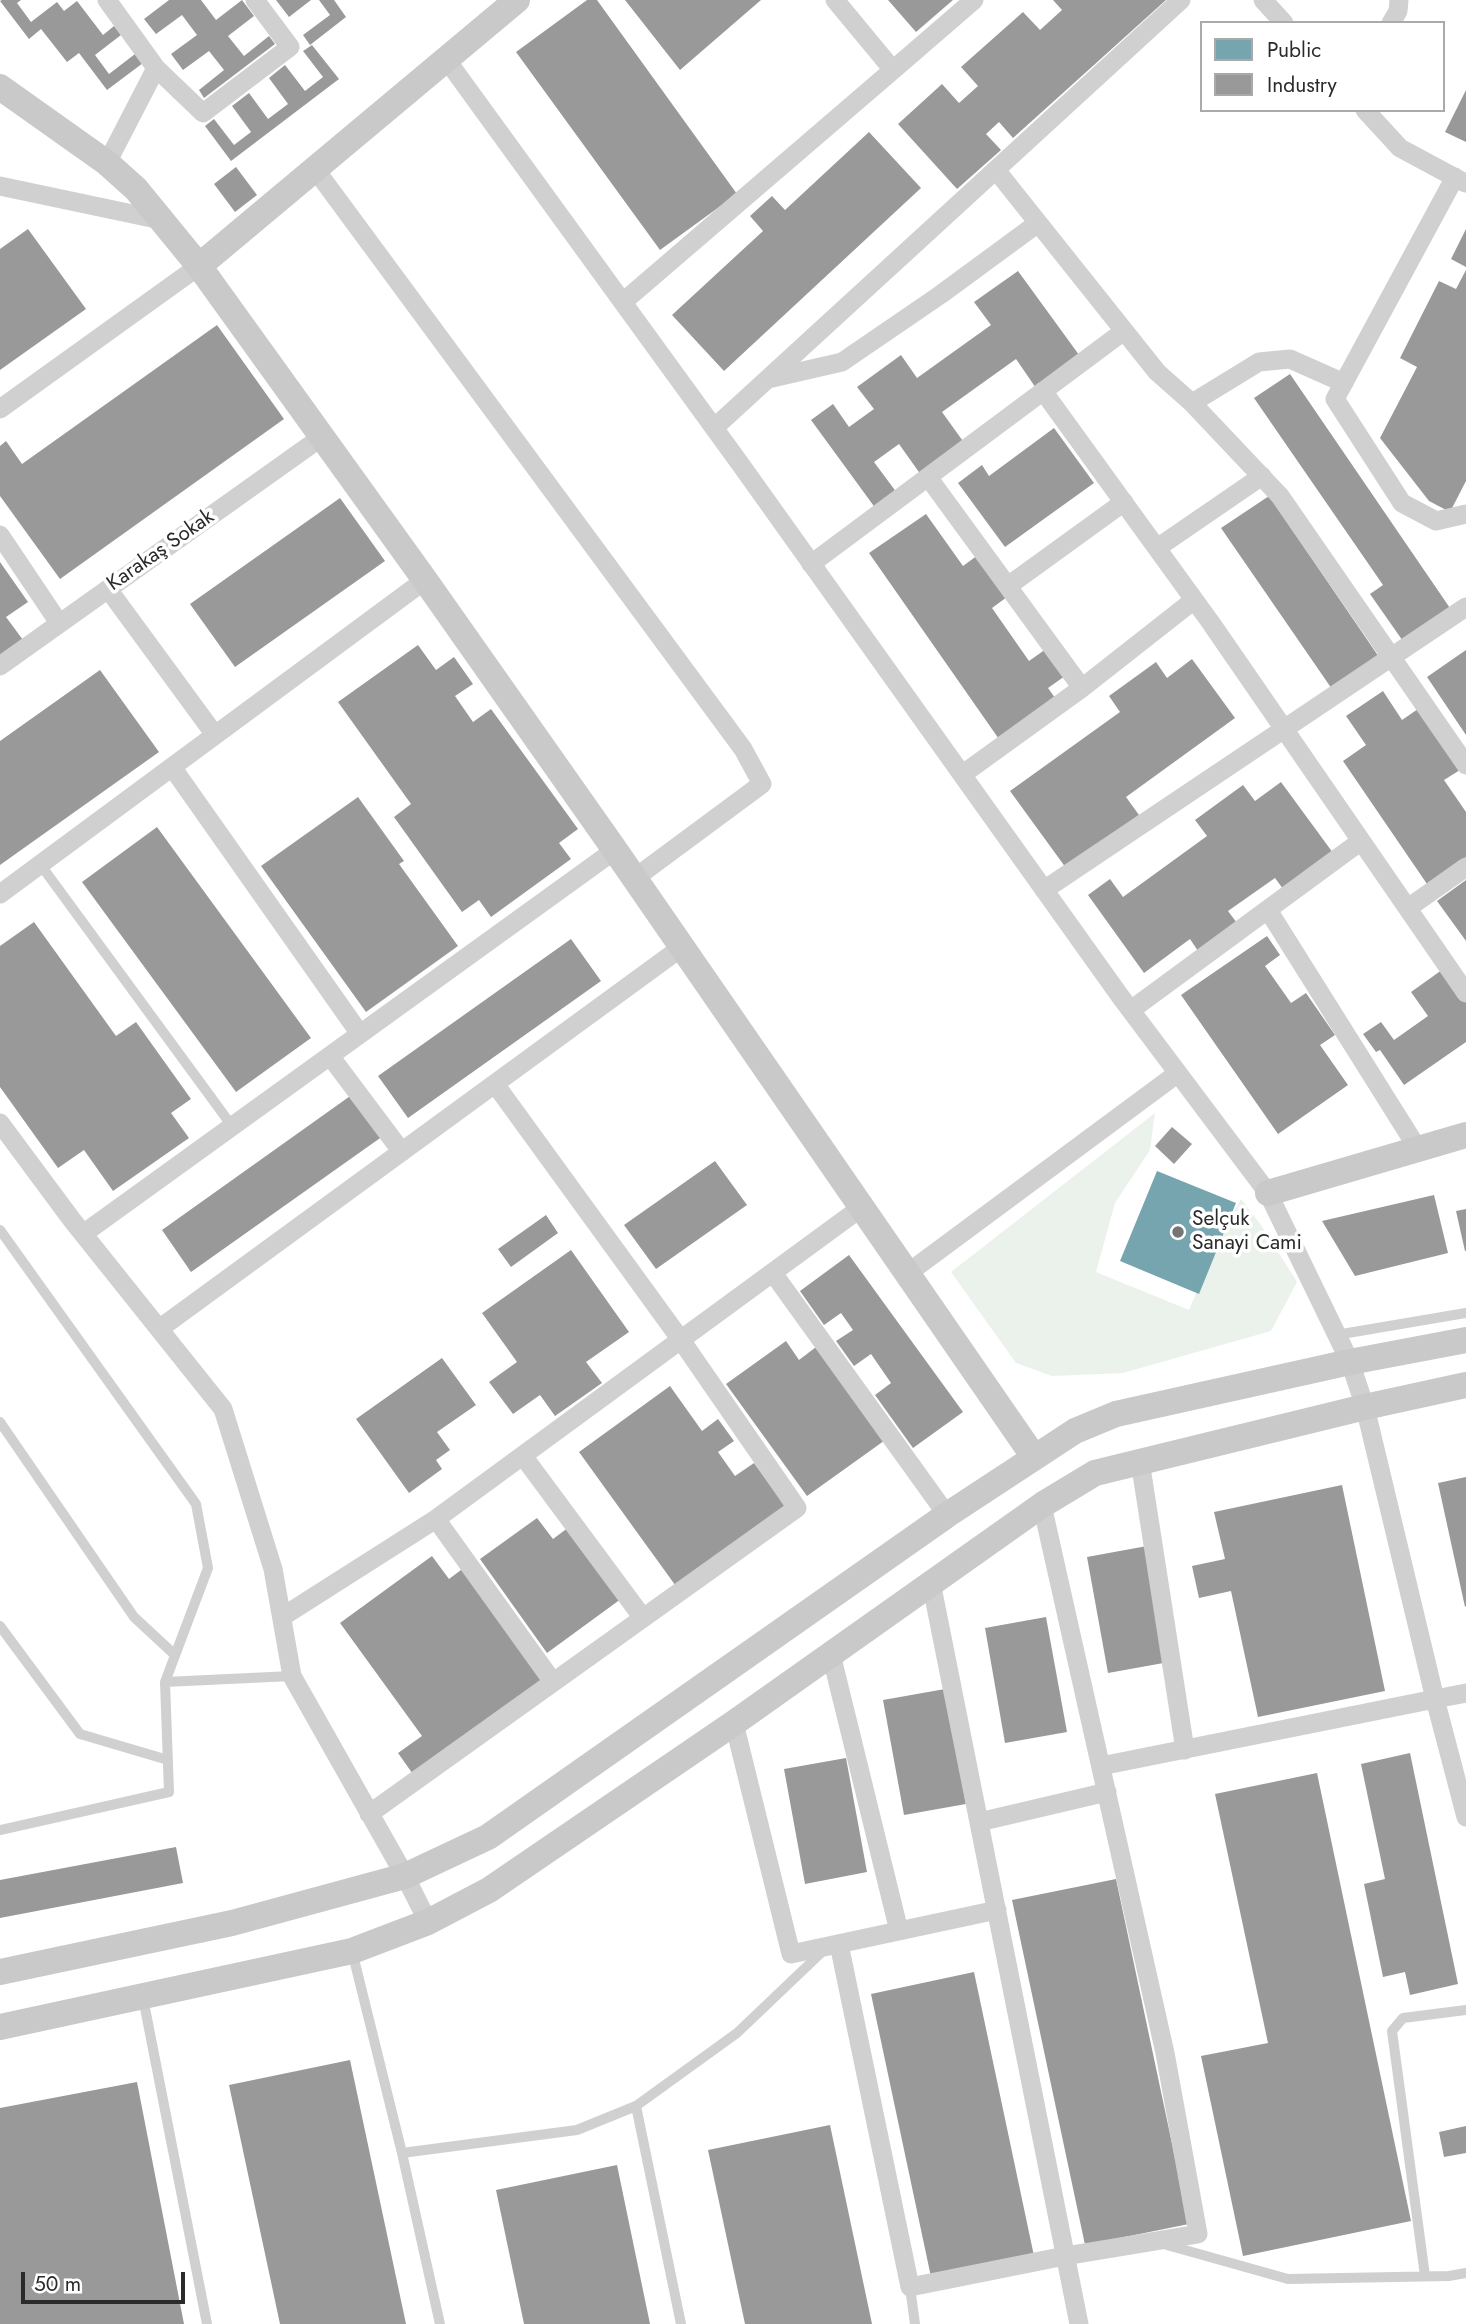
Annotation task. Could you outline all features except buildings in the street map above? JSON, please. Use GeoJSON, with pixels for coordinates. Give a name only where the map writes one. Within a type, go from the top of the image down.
{"type":"FeatureCollection","features":[{"type":"Feature","properties":{"kind":"street"},"geometry":{"type":"LineString","coordinates":[[107,0],[156,68],[202,113],[290,47],[255,0]]}},
{"type":"Feature","properties":{"kind":"street"},"geometry":{"type":"LineString","coordinates":[[835,0],[893,70]]}},
{"type":"Feature","properties":{"kind":"street"},"geometry":{"type":"LineString","coordinates":[[623,302],[974,0]]}},
{"type":"Feature","properties":{"kind":"street"},"geometry":{"type":"LineString","coordinates":[[714,428],[1181,0]]}},
{"type":"Feature","properties":{"kind":"street"},"geometry":{"type":"LineString","coordinates":[[1263,0],[1282,21]]}},
{"type":"Feature","properties":{"kind":"street"},"geometry":{"type":"LineString","coordinates":[[1392,21],[1398,11],[1399,0]]}},
{"type":"Feature","properties":{"kind":"street"},"geometry":{"type":"LineString","coordinates":[[0,409],[199,266],[514,1]]}},
{"type":"Feature","properties":{"kind":"street"},"geometry":{"type":"LineString","coordinates":[[446,59],[1044,890],[1268,1193],[1350,1362],[1365,1407],[1466,1817]]}},
{"type":"Feature","properties":{"kind":"street"},"geometry":{"type":"LineString","coordinates":[[107,163],[156,68]]}},
{"type":"Feature","properties":{"kind":"street"},"geometry":{"type":"LineString","coordinates":[[0,87],[107,163],[136,189],[199,266],[323,436],[635,878],[1034,1457]]}},
{"type":"Feature","properties":{"kind":"street"},"geometry":{"type":"LineString","coordinates":[[1367,112],[1400,148],[1460,180],[1335,399],[1402,503],[1436,521],[1466,514]]}},
{"type":"Feature","properties":{"kind":"street"},"geometry":{"type":"LineString","coordinates":[[315,169],[743,749],[762,784],[635,878]]}},
{"type":"Feature","properties":{"kind":"street"},"geometry":{"type":"LineString","coordinates":[[996,170],[1157,373],[1192,403],[1280,496],[1466,765]]}},
{"type":"Feature","properties":{"kind":"street"},"geometry":{"type":"LineString","coordinates":[[0,186],[161,220]]}},
{"type":"Feature","properties":{"kind":"street"},"geometry":{"type":"LineString","coordinates":[[767,379],[842,362],[1038,223]]}},
{"type":"Feature","properties":{"kind":"street"},"geometry":{"type":"LineString","coordinates":[[811,564],[1124,331]]}},
{"type":"Feature","properties":{"kind":"street"},"geometry":{"type":"LineString","coordinates":[[1192,403],[1259,362],[1290,359],[1344,383]]}},
{"type":"Feature","properties":{"kind":"street"},"geometry":{"type":"LineString","coordinates":[[1043,391],[1194,600],[1466,993]]}},
{"type":"Feature","properties":{"kind":"street","name":"Karakaş Sokak"},"geometry":{"type":"LineString","coordinates":[[0,666],[323,436]]}},
{"type":"Feature","properties":{"kind":"street"},"geometry":{"type":"LineString","coordinates":[[1157,548],[1262,476]]}},
{"type":"Feature","properties":{"kind":"street"},"geometry":{"type":"LineString","coordinates":[[928,477],[1082,688]]}},
{"type":"Feature","properties":{"kind":"street"},"geometry":{"type":"LineString","coordinates":[[1008,586],[1124,502]]}},
{"type":"Feature","properties":{"kind":"street"},"geometry":{"type":"LineString","coordinates":[[0,535],[60,623]]}},
{"type":"Feature","properties":{"kind":"street"},"geometry":{"type":"LineString","coordinates":[[0,894],[425,580]]}},
{"type":"Feature","properties":{"kind":"street"},"geometry":{"type":"LineString","coordinates":[[108,589],[215,735]]}},
{"type":"Feature","properties":{"kind":"street"},"geometry":{"type":"LineString","coordinates":[[963,774],[1082,688],[1194,600]]}},
{"type":"Feature","properties":{"kind":"street"},"geometry":{"type":"LineString","coordinates":[[1044,890],[1466,607]]}},
{"type":"Feature","properties":{"kind":"street"},"geometry":{"type":"LineString","coordinates":[[172,767],[360,1034]]}},
{"type":"Feature","properties":{"kind":"street"},"geometry":{"type":"LineString","coordinates":[[1131,1010],[1361,841]]}},
{"type":"Feature","properties":{"kind":"street"},"geometry":{"type":"LineString","coordinates":[[83,1234],[615,850]]}},
{"type":"Feature","properties":{"kind":"street"},"geometry":{"type":"LineString","coordinates":[[1408,908],[1466,867]]}},
{"type":"Feature","properties":{"kind":"street"},"geometry":{"type":"LineString","coordinates":[[1268,910],[1418,1149]]}},
{"type":"Feature","properties":{"kind":"street"},"geometry":{"type":"LineString","coordinates":[[159,1329],[682,947]]}},
{"type":"Feature","properties":{"kind":"street"},"geometry":{"type":"LineString","coordinates":[[330,1056],[402,1152]]}},
{"type":"Feature","properties":{"kind":"street"},"geometry":{"type":"LineString","coordinates":[[908,1273],[1178,1073]]}},
{"type":"Feature","properties":{"kind":"street"},"geometry":{"type":"LineString","coordinates":[[369,1814],[797,1508],[681,1340],[495,1084]]}},
{"type":"Feature","properties":{"kind":"street"},"geometry":{"type":"LineString","coordinates":[[0,1123],[83,1234],[223,1409],[273,1569],[292,1676],[405,1876],[428,1922]]}},
{"type":"Feature","properties":{"kind":"street"},"geometry":{"type":"LineString","coordinates":[[1268,1193],[1466,1135]]}},
{"type":"Feature","properties":{"kind":"street"},"geometry":{"type":"LineString","coordinates":[[282,1617],[436,1519],[862,1207]]}},
{"type":"Feature","properties":{"kind":"street"},"geometry":{"type":"LineString","coordinates":[[773,1273],[947,1515]]}},
{"type":"Feature","properties":{"kind":"street"},"geometry":{"type":"LineString","coordinates":[[0,1972],[232,1923],[405,1876],[488,1837],[947,1515],[1075,1431],[1116,1414],[1350,1362],[1466,1340]]}},
{"type":"Feature","properties":{"kind":"street"},"geometry":{"type":"LineString","coordinates":[[0,2027],[352,1951],[428,1922],[489,1890],[734,1723],[1042,1505],[1095,1474],[1365,1407],[1466,1385]]}},
{"type":"Feature","properties":{"kind":"street"},"geometry":{"type":"LineString","coordinates":[[523,1456],[643,1618]]}},
{"type":"Feature","properties":{"kind":"street"},"geometry":{"type":"LineString","coordinates":[[1140,1461],[1185,1750]]}},
{"type":"Feature","properties":{"kind":"street"},"geometry":{"type":"LineString","coordinates":[[833,1945],[910,2287],[1065,2256],[1198,2234],[1166,2053],[1042,1505]]}},
{"type":"Feature","properties":{"kind":"street"},"geometry":{"type":"LineString","coordinates":[[436,1519],[553,1682]]}},
{"type":"Feature","properties":{"kind":"street"},"geometry":{"type":"LineString","coordinates":[[932,1582],[1079,2324]]}},
{"type":"Feature","properties":{"kind":"street"},"geometry":{"type":"LineString","coordinates":[[831,1654],[899,1931]]}},
{"type":"Feature","properties":{"kind":"street"},"geometry":{"type":"LineString","coordinates":[[1101,1766],[1466,1693]]}},
{"type":"Feature","properties":{"kind":"street"},"geometry":{"type":"LineString","coordinates":[[734,1723],[791,1954],[997,1910]]}},
{"type":"Feature","properties":{"kind":"street"},"geometry":{"type":"LineString","coordinates":[[979,1822],[1107,1792]]}},
{"type":"Feature","properties":{"kind":"lane"},"geometry":{"type":"LineString","coordinates":[[40,864],[232,1126]]}},
{"type":"Feature","properties":{"kind":"lane"},"geometry":{"type":"LineString","coordinates":[[0,1230],[196,1504],[208,1568],[165,1682],[169,1792],[0,1830]]}},
{"type":"Feature","properties":{"kind":"lane"},"geometry":{"type":"LineString","coordinates":[[1336,1335],[1466,1313]]}},
{"type":"Feature","properties":{"kind":"lane"},"geometry":{"type":"LineString","coordinates":[[0,1422],[134,1617],[175,1655]]}},
{"type":"Feature","properties":{"kind":"lane"},"geometry":{"type":"LineString","coordinates":[[0,1626],[80,1734],[168,1760]]}},
{"type":"Feature","properties":{"kind":"lane"},"geometry":{"type":"LineString","coordinates":[[165,1682],[292,1676]]}},
{"type":"Feature","properties":{"kind":"lane"},"geometry":{"type":"LineString","coordinates":[[402,2153],[577,2130],[636,2106],[737,2033],[833,1945]]}},
{"type":"Feature","properties":{"kind":"lane"},"geometry":{"type":"LineString","coordinates":[[352,1951],[402,2153],[440,2324]]}},
{"type":"Feature","properties":{"kind":"lane"},"geometry":{"type":"LineString","coordinates":[[142,1997],[207,2324]]}},
{"type":"Feature","properties":{"kind":"lane"},"geometry":{"type":"LineString","coordinates":[[1425,2276],[1392,2031],[1403,2018],[1466,2010]]}},
{"type":"Feature","properties":{"kind":"lane"},"geometry":{"type":"LineString","coordinates":[[636,2106],[681,2324]]}},
{"type":"Feature","properties":{"kind":"lane"},"geometry":{"type":"LineString","coordinates":[[1156,2241],[1288,2278],[1449,2276],[1466,2273]]}},
{"type":"Feature","properties":{"kind":"lane"},"geometry":{"type":"LineString","coordinates":[[910,2287],[915,2324]]}},
{"type":"Feature","properties":{"kind":"shaded area"},"geometry":{"type":"Polygon","coordinates":[[[1155,1113],[1150,1150],[1115,1203],[1096,1272],[1189,1310],[1215,1248],[1241,1199],[1297,1282],[1271,1331],[1123,1373],[1052,1376],[1016,1363],[951,1272],[1155,1113]]]}},
{"type":"Feature","properties":{"kind":"place","name":"Selçuk Sanayi Cami"},"geometry":{"type":"Point","coordinates":[1178,1232]}}]}
